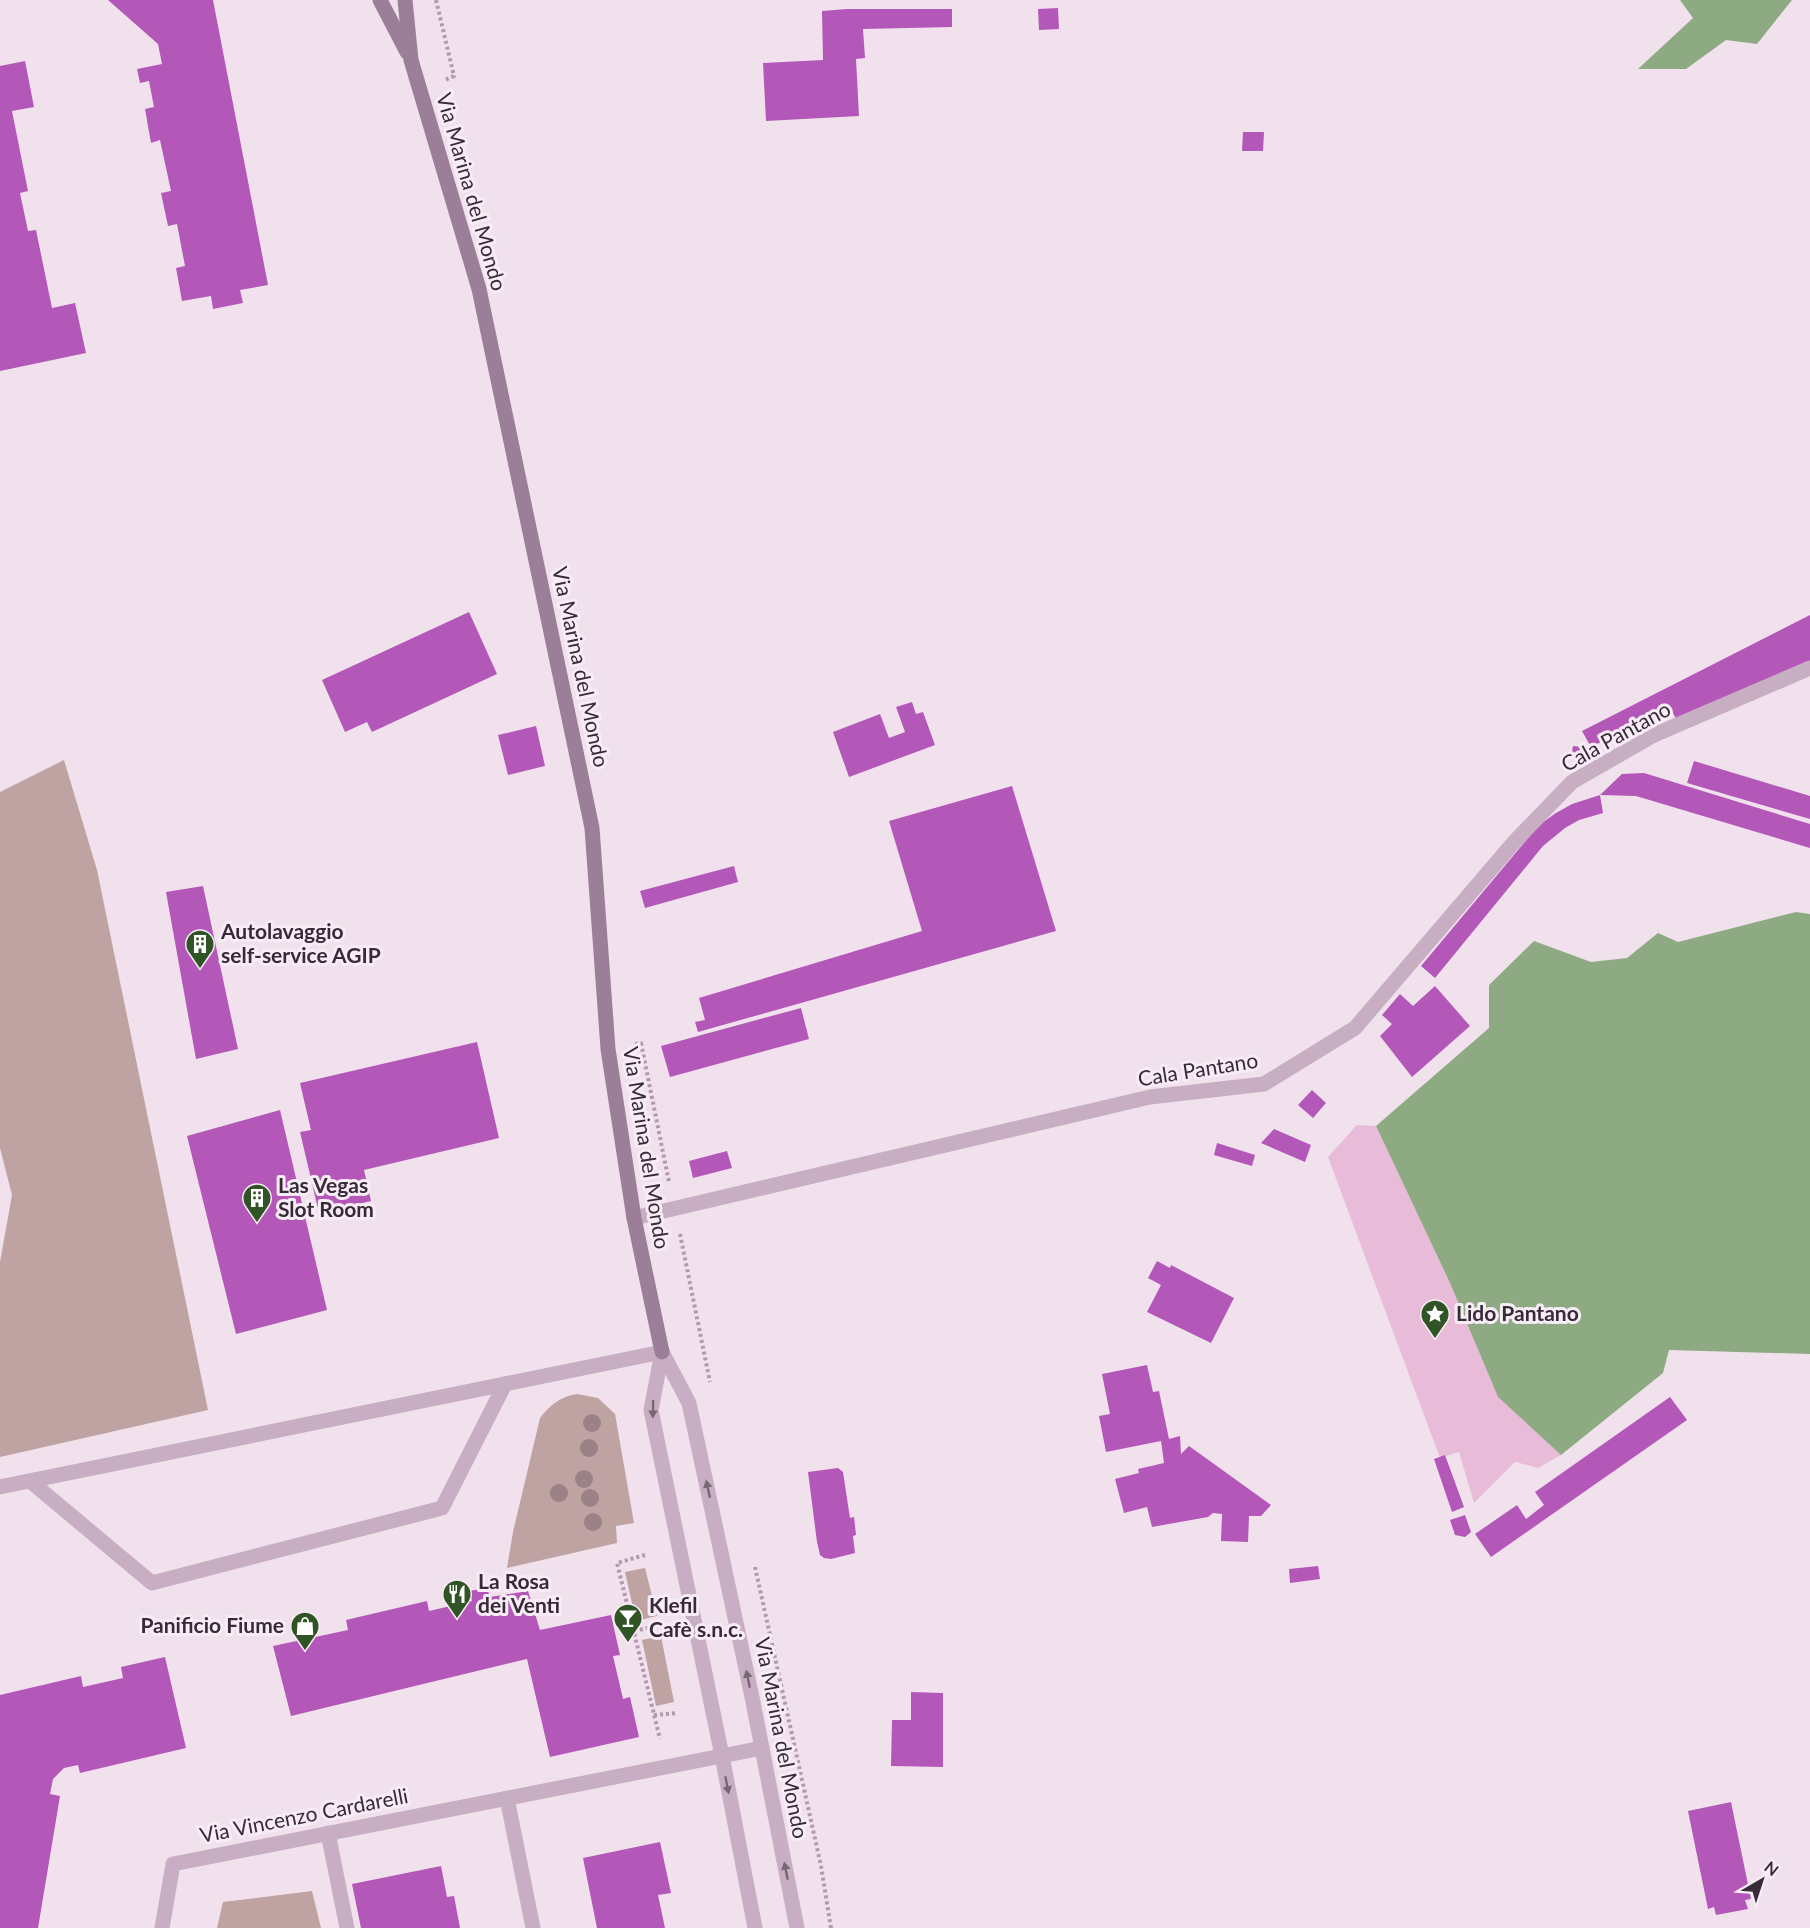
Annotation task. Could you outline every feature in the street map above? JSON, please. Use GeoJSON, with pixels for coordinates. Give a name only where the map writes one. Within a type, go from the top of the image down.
{"type":"FeatureCollection","features":[{"type":"Feature","properties":{"kind":"street"},"geometry":{"type":"LineString","coordinates":[[380,0],[411,60]]}},
{"type":"Feature","properties":{"kind":"street","name":"Via Marina del Mondo"},"geometry":{"type":"LineString","coordinates":[[405,0],[411,60],[479,289],[592,828],[608,1049],[634,1218],[662,1352],[689,1403],[762,1748],[797,1928]]}},
{"type":"Feature","properties":{"kind":"street","name":"Cala Pantano"},"geometry":{"type":"LineString","coordinates":[[634,1218],[1150,1097],[1264,1084],[1355,1028],[1515,841],[1572,782],[1654,735],[1810,668]]}},
{"type":"Feature","properties":{"kind":"street"},"geometry":{"type":"LineString","coordinates":[[0,1487],[662,1352]]}},
{"type":"Feature","properties":{"kind":"street","name":"Via Marina del Mondo"},"geometry":{"type":"LineString","coordinates":[[662,1352],[651,1410],[755,1928]]}},
{"type":"Feature","properties":{"kind":"street"},"geometry":{"type":"LineString","coordinates":[[30,1481],[152,1582],[442,1508],[505,1384]]}},
{"type":"Feature","properties":{"kind":"street","name":"Via Vincenzo Cardarelli"},"geometry":{"type":"LineString","coordinates":[[162,1928],[173,1864],[762,1748]]}},
{"type":"Feature","properties":{"kind":"street"},"geometry":{"type":"LineString","coordinates":[[507,1798],[533,1928]]}},
{"type":"Feature","properties":{"kind":"street"},"geometry":{"type":"LineString","coordinates":[[328,1833],[347,1928]]}},
{"type":"Feature","properties":{"kind":"path"},"geometry":{"type":"LineString","coordinates":[[420,91],[454,76],[436,0]]}},
{"type":"Feature","properties":{"kind":"path"},"geometry":{"type":"LineString","coordinates":[[645,1555],[617,1563],[660,1739]]}},
{"type":"Feature","properties":{"kind":"path"},"geometry":{"type":"LineString","coordinates":[[634,1631],[661,1625]]}},
{"type":"Feature","properties":{"kind":"path"},"geometry":{"type":"LineString","coordinates":[[654,1715],[677,1713]]}},
{"type":"Feature","properties":{"kind":"shaded area"},"geometry":{"type":"Polygon","coordinates":[[[1680,0],[1792,0],[1757,44],[1726,40],[1686,69],[1638,69],[1693,18],[1680,0]]]}},
{"type":"Feature","properties":{"kind":"shaded area"},"geometry":{"type":"Polygon","coordinates":[[[64,760],[97,870],[208,1410],[0,1457],[0,1262],[12,1195],[0,1148],[0,792],[64,760]]]}},
{"type":"Feature","properties":{"kind":"shaded area"},"geometry":{"type":"Polygon","coordinates":[[[1796,912],[1810,914],[1810,1354],[1669,1350],[1663,1373],[1561,1455],[1498,1397],[1450,1283],[1376,1126],[1489,1028],[1489,985],[1534,941],[1591,962],[1627,958],[1658,933],[1678,942],[1796,912]]]}},
{"type":"Feature","properties":{"kind":"shaded area"},"geometry":{"type":"Polygon","coordinates":[[[577,1394],[598,1398],[615,1414],[634,1523],[616,1526],[617,1543],[507,1568],[513,1532],[540,1418],[556,1402],[577,1394]]]}},
{"type":"Feature","properties":{"kind":"shaded area"},"geometry":{"type":"Polygon","coordinates":[[[645,1568],[657,1616],[636,1621],[625,1572],[645,1568]]]}},
{"type":"Feature","properties":{"kind":"shaded area"},"geometry":{"type":"Polygon","coordinates":[[[661,1636],[674,1702],[656,1706],[642,1640],[661,1636]]]}},
{"type":"Feature","properties":{"kind":"shaded area"},"geometry":{"type":"Polygon","coordinates":[[[312,1891],[321,1928],[217,1928],[223,1902],[312,1891]]]}},
{"type":"Feature","properties":{"kind":"sand","name":"Lido Pantano"},"geometry":{"type":"Polygon","coordinates":[[[1357,1125],[1376,1126],[1450,1283],[1498,1397],[1561,1455],[1538,1468],[1515,1462],[1474,1503],[1459,1452],[1440,1458],[1328,1157],[1357,1125]]]}},
{"type":"Feature","properties":{"kind":"building"},"geometry":{"type":"Polygon","coordinates":[[[108,0],[213,0],[268,285],[240,290],[243,303],[213,309],[211,296],[182,301],[176,268],[185,266],[177,224],[168,226],[161,193],[171,191],[160,140],[151,143],[145,109],[154,107],[149,81],[140,83],[137,69],[162,64],[158,44],[108,0]]]}},
{"type":"Feature","properties":{"kind":"building"},"geometry":{"type":"Polygon","coordinates":[[[1058,8],[1059,29],[1039,30],[1038,9],[1058,8]]]}},
{"type":"Feature","properties":{"kind":"building"},"geometry":{"type":"Polygon","coordinates":[[[952,9],[952,27],[863,29],[865,58],[856,59],[859,116],[766,121],[763,63],[823,60],[822,11],[952,9]]]}},
{"type":"Feature","properties":{"kind":"building"},"geometry":{"type":"Polygon","coordinates":[[[25,61],[34,107],[12,111],[28,191],[20,193],[28,231],[36,230],[52,308],[75,303],[86,353],[0,371],[0,66],[25,61]]]}},
{"type":"Feature","properties":{"kind":"building"},"geometry":{"type":"Polygon","coordinates":[[[1243,132],[1264,132],[1263,151],[1242,151],[1243,132]]]}},
{"type":"Feature","properties":{"kind":"building"},"geometry":{"type":"Polygon","coordinates":[[[469,612],[497,674],[372,732],[367,722],[345,732],[322,680],[469,612]]]}},
{"type":"Feature","properties":{"kind":"building"},"geometry":{"type":"Polygon","coordinates":[[[1810,615],[1810,663],[1681,729],[1670,707],[1591,747],[1582,731],[1810,615]]]}},
{"type":"Feature","properties":{"kind":"building"},"geometry":{"type":"Polygon","coordinates":[[[912,702],[916,714],[923,712],[935,745],[849,777],[833,732],[880,714],[889,738],[905,732],[896,707],[912,702]]]}},
{"type":"Feature","properties":{"kind":"building"},"geometry":{"type":"Polygon","coordinates":[[[536,726],[545,766],[508,775],[498,735],[536,726]]]}},
{"type":"Feature","properties":{"kind":"building"},"geometry":{"type":"Polygon","coordinates":[[[1573,746],[1591,748],[1590,760],[1571,758],[1573,746]]]}},
{"type":"Feature","properties":{"kind":"building"},"geometry":{"type":"Polygon","coordinates":[[[1694,761],[1810,796],[1810,819],[1687,783],[1694,761]]]}},
{"type":"Feature","properties":{"kind":"building"},"geometry":{"type":"Polygon","coordinates":[[[1644,773],[1810,824],[1810,848],[1636,796],[1600,795],[1622,774],[1644,773]]]}},
{"type":"Feature","properties":{"kind":"building"},"geometry":{"type":"Polygon","coordinates":[[[1012,786],[1056,931],[698,1032],[695,1022],[705,1020],[699,998],[922,931],[889,821],[1012,786]]]}},
{"type":"Feature","properties":{"kind":"building"},"geometry":{"type":"Polygon","coordinates":[[[1600,795],[1603,813],[1579,820],[1543,846],[1435,978],[1421,966],[1539,825],[1572,804],[1600,795]]]}},
{"type":"Feature","properties":{"kind":"building"},"geometry":{"type":"Polygon","coordinates":[[[734,866],[738,882],[645,908],[640,891],[734,866]]]}},
{"type":"Feature","properties":{"kind":"building","name":"Autolavaggio self-service AGIP"},"geometry":{"type":"Polygon","coordinates":[[[203,886],[238,1049],[196,1059],[166,892],[203,886]]]}},
{"type":"Feature","properties":{"kind":"building"},"geometry":{"type":"Polygon","coordinates":[[[1435,986],[1470,1026],[1412,1077],[1380,1036],[1392,1024],[1382,1015],[1400,994],[1413,1006],[1435,986]]]}},
{"type":"Feature","properties":{"kind":"building"},"geometry":{"type":"Polygon","coordinates":[[[801,1008],[809,1039],[670,1077],[661,1046],[801,1008]]]}},
{"type":"Feature","properties":{"kind":"building"},"geometry":{"type":"Polygon","coordinates":[[[477,1042],[499,1138],[364,1170],[371,1201],[319,1213],[300,1132],[311,1130],[300,1083],[477,1042]]]}},
{"type":"Feature","properties":{"kind":"building"},"geometry":{"type":"Polygon","coordinates":[[[1312,1090],[1326,1103],[1313,1118],[1298,1105],[1312,1090]]]}},
{"type":"Feature","properties":{"kind":"building","name":"Las Vegas Slot Room"},"geometry":{"type":"Polygon","coordinates":[[[280,1110],[327,1310],[236,1334],[187,1136],[280,1110]]]}},
{"type":"Feature","properties":{"kind":"building"},"geometry":{"type":"Polygon","coordinates":[[[1274,1129],[1311,1145],[1305,1162],[1261,1143],[1274,1129]]]}},
{"type":"Feature","properties":{"kind":"building"},"geometry":{"type":"Polygon","coordinates":[[[1217,1143],[1255,1155],[1252,1166],[1214,1155],[1217,1143]]]}},
{"type":"Feature","properties":{"kind":"building"},"geometry":{"type":"Polygon","coordinates":[[[727,1151],[732,1168],[693,1178],[689,1161],[727,1151]]]}},
{"type":"Feature","properties":{"kind":"building"},"geometry":{"type":"Polygon","coordinates":[[[1157,1261],[1170,1268],[1171,1265],[1234,1298],[1211,1343],[1147,1312],[1161,1285],[1148,1278],[1157,1261]]]}},
{"type":"Feature","properties":{"kind":"building"},"geometry":{"type":"Polygon","coordinates":[[[1147,1365],[1153,1392],[1159,1391],[1169,1439],[1180,1436],[1181,1454],[1189,1446],[1271,1505],[1261,1516],[1249,1516],[1248,1542],[1221,1541],[1222,1514],[1213,1513],[1208,1517],[1152,1527],[1147,1507],[1124,1513],[1115,1479],[1139,1473],[1138,1469],[1164,1463],[1161,1441],[1106,1452],[1099,1416],[1110,1414],[1102,1374],[1147,1365]]]}},
{"type":"Feature","properties":{"kind":"building"},"geometry":{"type":"Polygon","coordinates":[[[1670,1397],[1687,1420],[1491,1557],[1475,1534],[1517,1505],[1526,1519],[1544,1505],[1535,1492],[1670,1397]]]}},
{"type":"Feature","properties":{"kind":"building"},"geometry":{"type":"Polygon","coordinates":[[[1445,1455],[1464,1507],[1452,1512],[1434,1459],[1445,1455]]]}},
{"type":"Feature","properties":{"kind":"building"},"geometry":{"type":"Polygon","coordinates":[[[838,1468],[843,1472],[850,1518],[854,1517],[855,1553],[831,1559],[820,1555],[808,1472],[838,1468]]]}},
{"type":"Feature","properties":{"kind":"building"},"geometry":{"type":"Polygon","coordinates":[[[1465,1515],[1471,1532],[1465,1537],[1455,1535],[1450,1520],[1465,1515]]]}},
{"type":"Feature","properties":{"kind":"building"},"geometry":{"type":"Polygon","coordinates":[[[1318,1566],[1320,1579],[1290,1583],[1289,1569],[1318,1566]]]}},
{"type":"Feature","properties":{"kind":"building"},"geometry":{"type":"Polygon","coordinates":[[[487,1588],[490,1597],[528,1591],[540,1630],[611,1615],[620,1655],[613,1656],[623,1699],[630,1697],[639,1737],[550,1757],[527,1659],[291,1716],[273,1646],[348,1630],[346,1620],[427,1601],[429,1611],[472,1601],[469,1591],[487,1588]]]}},
{"type":"Feature","properties":{"kind":"building"},"geometry":{"type":"Polygon","coordinates":[[[165,1657],[186,1748],[80,1773],[78,1765],[64,1768],[53,1779],[50,1794],[60,1796],[38,1928],[0,1928],[0,1695],[81,1676],[83,1687],[123,1678],[121,1667],[165,1657]]]}},
{"type":"Feature","properties":{"kind":"building"},"geometry":{"type":"Polygon","coordinates":[[[911,1692],[943,1693],[943,1767],[891,1766],[892,1720],[911,1720],[911,1692]]]}},
{"type":"Feature","properties":{"kind":"building"},"geometry":{"type":"Polygon","coordinates":[[[1731,1802],[1751,1899],[1745,1900],[1748,1909],[1716,1915],[1714,1907],[1708,1909],[1688,1811],[1731,1802]]]}},
{"type":"Feature","properties":{"kind":"building"},"geometry":{"type":"Polygon","coordinates":[[[660,1842],[671,1893],[658,1895],[665,1928],[597,1928],[583,1858],[660,1842]]]}},
{"type":"Feature","properties":{"kind":"building"},"geometry":{"type":"Polygon","coordinates":[[[441,1866],[447,1897],[454,1896],[460,1928],[361,1928],[352,1884],[441,1866]]]}},
{"type":"Feature","properties":{"kind":"place","name":"Autolavaggio self-service AGIP"},"geometry":{"type":"Point","coordinates":[200,970]}},
{"type":"Feature","properties":{"kind":"place","name":"Las Vegas Slot Room"},"geometry":{"type":"Point","coordinates":[257,1224]}},
{"type":"Feature","properties":{"kind":"place","name":"Lido Pantano"},"geometry":{"type":"Point","coordinates":[1435,1340]}},
{"type":"Feature","properties":{"kind":"place","name":"La Rosa dei Venti"},"geometry":{"type":"Point","coordinates":[457,1620]}},
{"type":"Feature","properties":{"kind":"place","name":"Klefil Cafè s.n.c."},"geometry":{"type":"Point","coordinates":[628,1644]}},
{"type":"Feature","properties":{"kind":"place","name":"Panificio Fiume"},"geometry":{"type":"Point","coordinates":[305,1652]}}]}
